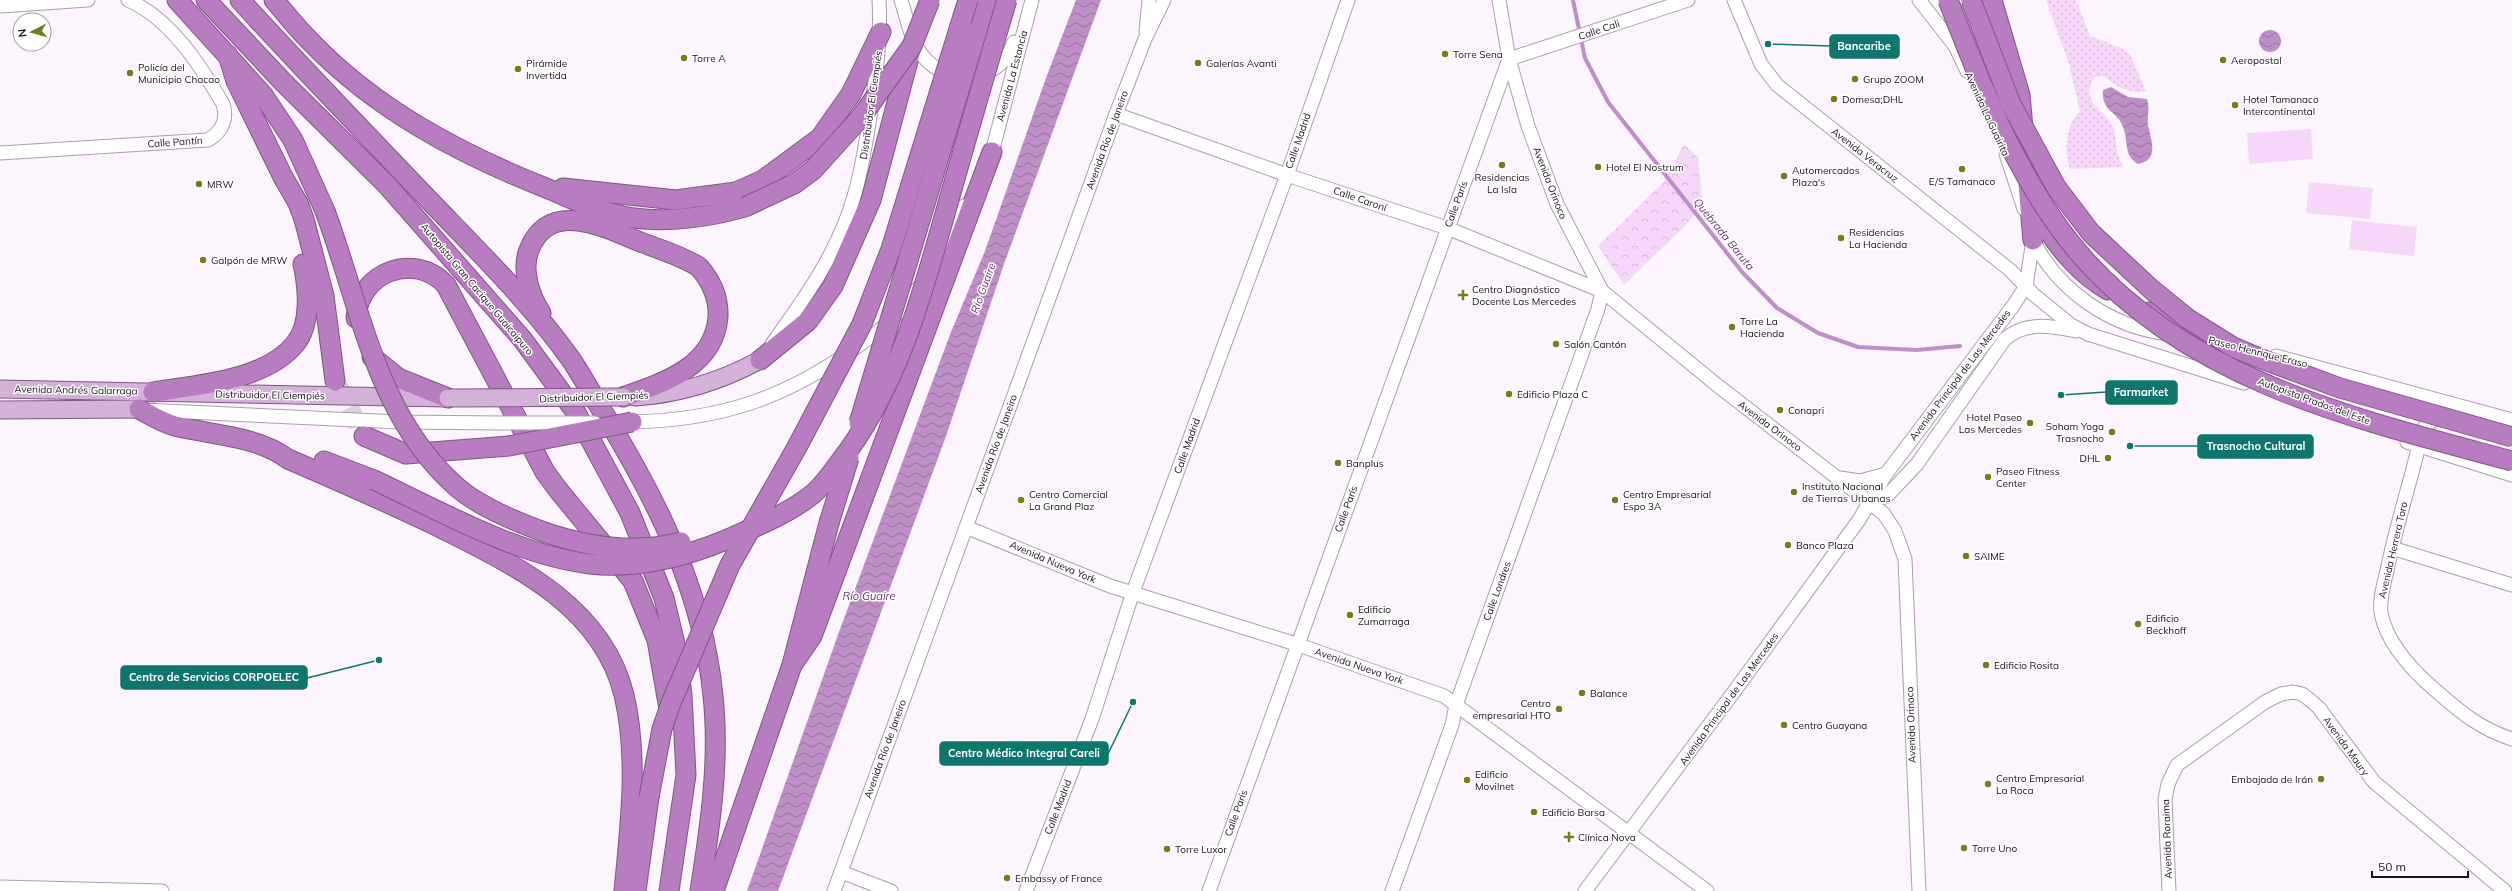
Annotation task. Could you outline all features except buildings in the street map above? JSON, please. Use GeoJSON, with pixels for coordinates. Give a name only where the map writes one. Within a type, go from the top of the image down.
{"type":"FeatureCollection","features":[{"type":"Feature","properties":{"kind":"highway"},"geometry":{"type":"LineString","coordinates":[[177,0],[263,95],[293,140],[325,211],[343,257],[360,322],[392,404],[430,459],[459,489],[489,507],[524,525],[559,537],[591,544],[628,549],[666,546],[701,537],[779,504],[813,494]]}},
{"type":"Feature","properties":{"kind":"highway","name":"Autopista Gran Cacique Guaicaipuro"},"geometry":{"type":"LineString","coordinates":[[206,0],[284,84],[386,185],[523,340],[575,411],[630,513],[664,598],[675,644],[682,695],[686,775],[670,891]]}},
{"type":"Feature","properties":{"kind":"highway"},"geometry":{"type":"LineString","coordinates":[[240,0],[500,273],[570,358]]}},
{"type":"Feature","properties":{"kind":"highway"},"geometry":{"type":"LineString","coordinates":[[274,0],[310,41],[348,76],[393,110],[431,134],[487,164],[608,213],[634,218],[688,218],[717,214],[745,207],[794,184],[813,170],[861,116],[912,46]]}},
{"type":"Feature","properties":{"kind":"highway"},"geometry":{"type":"LineString","coordinates":[[760,360],[808,321],[833,286],[871,200],[912,46],[930,0]]}},
{"type":"Feature","properties":{"kind":"highway"},"geometry":{"type":"LineString","coordinates":[[636,891],[649,797],[662,730],[671,703],[730,565],[815,413],[862,324],[891,249],[968,0]]}},
{"type":"Feature","properties":{"kind":"highway"},"geometry":{"type":"LineString","coordinates":[[714,891],[792,665],[829,524],[986,0]]}},
{"type":"Feature","properties":{"kind":"highway"},"geometry":{"type":"LineString","coordinates":[[277,451],[293,449],[374,480],[516,544],[554,556],[590,564],[632,564],[672,558],[708,548],[783,513],[813,494],[832,473],[861,433],[882,398],[914,321],[1007,0]]}},
{"type":"Feature","properties":{"kind":"highway","name":"Autopista Prados del Este"},"geometry":{"type":"LineString","coordinates":[[1948,0],[1986,97],[2014,154],[2065,235],[2085,260],[2126,300],[2177,339],[2272,388],[2391,429],[2512,461]]}},
{"type":"Feature","properties":{"kind":"highway"},"geometry":{"type":"LineString","coordinates":[[1971,0],[2011,104],[2056,187],[2091,233],[2151,289],[2188,319],[2233,347],[2340,388],[2512,437]]}},
{"type":"Feature","properties":{"kind":"highway"},"geometry":{"type":"LineString","coordinates":[[1994,4],[2020,95],[2033,240]]}},
{"type":"Feature","properties":{"kind":"highway"},"geometry":{"type":"LineString","coordinates":[[538,185],[676,200],[736,192],[763,180],[820,138],[851,94],[881,32]]}},
{"type":"Feature","properties":{"kind":"highway"},"geometry":{"type":"LineString","coordinates":[[228,55],[236,81],[282,177],[298,203],[324,296],[336,381]]}},
{"type":"Feature","properties":{"kind":"highway"},"geometry":{"type":"LineString","coordinates":[[792,665],[812,636],[992,152]]}},
{"type":"Feature","properties":{"kind":"highway"},"geometry":{"type":"LineString","coordinates":[[2024,152],[2044,219],[2055,239],[2084,273],[2100,286],[2152,314],[2211,340]]}},
{"type":"Feature","properties":{"kind":"highway"},"geometry":{"type":"LineString","coordinates":[[152,392],[218,381],[248,373],[282,357],[296,343],[307,307],[308,289],[300,250],[288,209],[282,177]]}},
{"type":"Feature","properties":{"kind":"highway"},"geometry":{"type":"LineString","coordinates":[[623,397],[662,383],[696,363],[711,344],[718,320],[717,298],[710,281],[699,267],[590,221],[562,221],[545,229],[538,236],[528,252],[526,265],[528,280],[538,309],[570,358],[634,463],[663,518],[678,553],[705,650],[713,696],[716,751],[711,809],[700,891]]}},
{"type":"Feature","properties":{"kind":"highway"},"geometry":{"type":"LineString","coordinates":[[448,398],[392,374],[376,362],[361,342],[356,321],[360,300],[372,282],[387,272],[404,268],[418,269],[435,276],[446,285],[545,472],[634,581],[657,640],[673,731],[669,822],[658,891]]}},
{"type":"Feature","properties":{"kind":"highway"},"geometry":{"type":"LineString","coordinates":[[139,409],[173,425],[219,434],[277,451],[288,459],[371,494],[498,557],[549,588],[576,611],[607,655],[623,694],[630,730],[630,796],[624,891]]}},
{"type":"Feature","properties":{"kind":"highway"},"geometry":{"type":"LineString","coordinates":[[364,436],[406,454],[509,446],[632,422]]}},
{"type":"Feature","properties":{"kind":"main road","name":"Distribuidor El Ciempiés"},"geometry":{"type":"LineString","coordinates":[[152,392],[448,398],[623,397],[692,389],[731,375],[760,360]]}},
{"type":"Feature","properties":{"kind":"main road","name":"Avenida Andrés Galarraga"},"geometry":{"type":"LineString","coordinates":[[0,389],[152,392]]}},
{"type":"Feature","properties":{"kind":"main road","name":"Avenida Andrés Galarraga"},"geometry":{"type":"LineString","coordinates":[[0,410],[139,409]]}},
{"type":"Feature","properties":{"kind":"street"},"geometry":{"type":"LineString","coordinates":[[0,6],[88,0]]}},
{"type":"Feature","properties":{"kind":"street","name":"Calle Pantín"},"geometry":{"type":"LineString","coordinates":[[0,153],[208,140],[220,131],[225,111],[223,104],[190,53],[147,8],[128,0]]}},
{"type":"Feature","properties":{"kind":"street","name":"Distribuidor El Ciempiés"},"geometry":{"type":"LineString","coordinates":[[760,360],[822,270],[839,237],[855,194],[866,148],[881,32],[879,0]]}},
{"type":"Feature","properties":{"kind":"street"},"geometry":{"type":"LineString","coordinates":[[901,0],[917,50],[934,68],[965,78],[978,77],[996,69],[1008,58],[1032,0]]}},
{"type":"Feature","properties":{"kind":"street","name":"Avenida La Estancia"},"geometry":{"type":"LineString","coordinates":[[992,152],[1032,0]]}},
{"type":"Feature","properties":{"kind":"street"},"geometry":{"type":"LineString","coordinates":[[1145,39],[1149,0]]}},
{"type":"Feature","properties":{"kind":"street","name":"Avenida Río de Janeiro"},"geometry":{"type":"LineString","coordinates":[[834,891],[1116,114],[1145,39],[1164,0]]}},
{"type":"Feature","properties":{"kind":"street","name":"Calle Madrid"},"geometry":{"type":"LineString","coordinates":[[1026,891],[1092,719],[1133,592],[1287,175],[1348,0]]}},
{"type":"Feature","properties":{"kind":"street","name":"Avenida Orinoco"},"geometry":{"type":"LineString","coordinates":[[1500,0],[1509,59],[1528,126],[1557,204],[1602,291],[1717,385],[1840,478],[1884,514],[1895,531],[1905,559],[1919,891]]}},
{"type":"Feature","properties":{"kind":"street","name":"Calle Cali"},"geometry":{"type":"LineString","coordinates":[[1509,59],[1568,41],[1688,0]]}},
{"type":"Feature","properties":{"kind":"street","name":"Avenida Veracruz"},"geometry":{"type":"LineString","coordinates":[[1734,0],[1761,64],[1777,85],[2010,270],[2026,286]]}},
{"type":"Feature","properties":{"kind":"street","name":"Avenida La Guairita"},"geometry":{"type":"LineString","coordinates":[[1919,0],[1955,46],[1973,82],[2010,162],[2033,240]]}},
{"type":"Feature","properties":{"kind":"street","name":"Calle París"},"geometry":{"type":"LineString","coordinates":[[1209,891],[1296,644],[1509,59]]}},
{"type":"Feature","properties":{"kind":"street","name":"Calle Caroní"},"geometry":{"type":"LineString","coordinates":[[1116,114],[1287,175],[1447,228],[1602,291]]}},
{"type":"Feature","properties":{"kind":"street","name":"Distribuidor El Ciempiés"},"geometry":{"type":"LineString","coordinates":[[139,409],[399,422],[632,422],[669,421],[703,416],[752,403],[794,387],[822,372],[896,318],[910,302],[953,227],[992,152]]}},
{"type":"Feature","properties":{"kind":"street","name":"Avenida Principal de Las Mercedes"},"geometry":{"type":"LineString","coordinates":[[1585,891],[1860,520],[1868,502],[1886,474],[2026,286],[2033,240]]}},
{"type":"Feature","properties":{"kind":"street","name":"Paseo Henrique Eraso"},"geometry":{"type":"LineString","coordinates":[[2033,240],[2053,273],[2076,295],[2099,311],[2135,326],[2155,332],[2211,340],[2512,420]]}},
{"type":"Feature","properties":{"kind":"street"},"geometry":{"type":"LineString","coordinates":[[2026,286],[2056,315],[2088,334],[2236,380],[2322,414],[2512,475]]}},
{"type":"Feature","properties":{"kind":"street","name":"Calle Londres"},"geometry":{"type":"LineString","coordinates":[[1392,891],[1452,725],[1456,705],[1598,309],[1602,291]]}},
{"type":"Feature","properties":{"kind":"street","name":"Avenida Principal de Las Mercedes"},"geometry":{"type":"LineString","coordinates":[[1868,502],[1887,496],[1917,464],[2006,339],[2015,331],[2033,326],[2088,334]]}},
{"type":"Feature","properties":{"kind":"street"},"geometry":{"type":"LineString","coordinates":[[2265,391],[2288,391],[2417,429],[2432,398]]}},
{"type":"Feature","properties":{"kind":"street","name":"Avenida Herrera Toro"},"geometry":{"type":"LineString","coordinates":[[2512,428],[2454,414],[2442,414],[2425,426],[2392,548],[2380,602],[2382,615],[2398,650],[2412,669],[2464,715],[2480,726],[2512,739]]}},
{"type":"Feature","properties":{"kind":"street"},"geometry":{"type":"LineString","coordinates":[[1840,478],[1860,481],[1886,474]]}},
{"type":"Feature","properties":{"kind":"street","name":"Avenida Nueva York"},"geometry":{"type":"LineString","coordinates":[[966,527],[1110,586],[1296,644],[1444,696],[1707,891]]}},
{"type":"Feature","properties":{"kind":"street"},"geometry":{"type":"LineString","coordinates":[[2392,548],[2512,585]]}},
{"type":"Feature","properties":{"kind":"street","name":"Avenida Maury"},"geometry":{"type":"LineString","coordinates":[[2177,766],[2265,702],[2281,694],[2293,692],[2302,694],[2319,708],[2374,782],[2505,891]]}},
{"type":"Feature","properties":{"kind":"street","name":"Avenida Roraima"},"geometry":{"type":"LineString","coordinates":[[2169,891],[2165,800],[2168,784],[2177,766]]}},
{"type":"Feature","properties":{"kind":"street"},"geometry":{"type":"LineString","coordinates":[[841,872],[891,891]]}},
{"type":"Feature","properties":{"kind":"street"},"geometry":{"type":"LineString","coordinates":[[0,887],[162,891]]}},
{"type":"Feature","properties":{"kind":"green space"},"geometry":{"type":"Polygon","coordinates":[[[2046,0],[2076,0],[2090,36],[2121,48],[2130,54],[2146,92],[2128,90],[2113,83],[2103,76],[2094,77],[2090,86],[2091,99],[2109,119],[2112,125],[2118,156],[2124,167],[2070,169],[2067,154],[2067,138],[2071,123],[2080,111],[2069,64],[2046,0]]]}},
{"type":"Feature","properties":{"kind":"green space"},"geometry":{"type":"Polygon","coordinates":[[[2311,129],[2313,159],[2249,164],[2247,133],[2311,129]]]}},
{"type":"Feature","properties":{"kind":"green space"},"geometry":{"type":"Polygon","coordinates":[[[1684,144],[1698,158],[1703,204],[1683,228],[1624,285],[1598,246],[1665,181],[1684,144]]]}},
{"type":"Feature","properties":{"kind":"green space"},"geometry":{"type":"Polygon","coordinates":[[[2309,182],[2373,188],[2370,219],[2306,213],[2309,182]]]}},
{"type":"Feature","properties":{"kind":"green space"},"geometry":{"type":"Polygon","coordinates":[[[2352,220],[2417,227],[2414,256],[2349,249],[2352,220]]]}},
{"type":"Feature","properties":{"kind":"water","name":"Río Guaire"},"geometry":{"type":"Polygon","coordinates":[[[1076,0],[1101,0],[1004,264],[945,439],[778,891],[747,891],[839,632],[951,332],[985,251],[1046,78],[1076,0]]]}},
{"type":"Feature","properties":{"kind":"water"},"geometry":{"type":"Polygon","coordinates":[[[2270,30],[2278,33],[2281,41],[2278,49],[2270,52],[2262,49],[2259,41],[2262,33],[2270,30]]]}},
{"type":"Feature","properties":{"kind":"water"},"geometry":{"type":"Polygon","coordinates":[[[2111,87],[2128,97],[2147,99],[2148,125],[2152,143],[2152,154],[2145,162],[2138,164],[2130,157],[2121,122],[2105,103],[2103,90],[2111,87]]]}},
{"type":"Feature","properties":{"kind":"waterway","name":"Quebrada Baruta"},"geometry":{"type":"LineString","coordinates":[[1573,0],[1585,58],[1608,102],[1742,272],[1777,308],[1818,333],[1858,347],[1917,350],[1960,346]]}},
{"type":"Feature","properties":{"kind":"tunnel"},"geometry":{"type":"LineString","coordinates":[[336,382],[364,436]]}},
{"type":"Feature","properties":{"kind":"place","name":"Bancaribe"},"geometry":{"type":"Point","coordinates":[1768,44]}},
{"type":"Feature","properties":{"kind":"place","name":"Torre Sena"},"geometry":{"type":"Point","coordinates":[1445,54]}},
{"type":"Feature","properties":{"kind":"place","name":"Torre A"},"geometry":{"type":"Point","coordinates":[684,58]}},
{"type":"Feature","properties":{"kind":"place","name":"Aeropostal"},"geometry":{"type":"Point","coordinates":[2223,60]}},
{"type":"Feature","properties":{"kind":"place","name":"Galerías Avanti"},"geometry":{"type":"Point","coordinates":[1198,63]}},
{"type":"Feature","properties":{"kind":"place","name":"Pirámide Invertida"},"geometry":{"type":"Point","coordinates":[518,69]}},
{"type":"Feature","properties":{"kind":"place","name":"Policía del Municipio Chacao"},"geometry":{"type":"Point","coordinates":[130,73]}},
{"type":"Feature","properties":{"kind":"place","name":"Grupo ZOOM"},"geometry":{"type":"Point","coordinates":[1855,79]}},
{"type":"Feature","properties":{"kind":"place","name":"Domesa;DHL"},"geometry":{"type":"Point","coordinates":[1834,99]}},
{"type":"Feature","properties":{"kind":"place","name":"Hotel Tamanaco Intercontinental"},"geometry":{"type":"Point","coordinates":[2235,105]}},
{"type":"Feature","properties":{"kind":"place","name":"Residencias La Isla"},"geometry":{"type":"Point","coordinates":[1502,165]}},
{"type":"Feature","properties":{"kind":"place","name":"Hotel El Nostrum"},"geometry":{"type":"Point","coordinates":[1598,167]}},
{"type":"Feature","properties":{"kind":"place","name":"E/S Tamanaco"},"geometry":{"type":"Point","coordinates":[1962,169]}},
{"type":"Feature","properties":{"kind":"place","name":"Automercados Plaza's"},"geometry":{"type":"Point","coordinates":[1784,176]}},
{"type":"Feature","properties":{"kind":"place","name":"MRW"},"geometry":{"type":"Point","coordinates":[199,184]}},
{"type":"Feature","properties":{"kind":"place","name":"Residencias La Hacienda"},"geometry":{"type":"Point","coordinates":[1841,238]}},
{"type":"Feature","properties":{"kind":"place","name":"Galpón de MRW"},"geometry":{"type":"Point","coordinates":[203,260]}},
{"type":"Feature","properties":{"kind":"place","name":"Centro Diagnóstico Docente Las Mercedes"},"geometry":{"type":"Point","coordinates":[1463,295]}},
{"type":"Feature","properties":{"kind":"place","name":"Torre La Hacienda"},"geometry":{"type":"Point","coordinates":[1732,327]}},
{"type":"Feature","properties":{"kind":"place","name":"Salón Cantón"},"geometry":{"type":"Point","coordinates":[1556,344]}},
{"type":"Feature","properties":{"kind":"place","name":"Edificio Plaza C"},"geometry":{"type":"Point","coordinates":[1509,394]}},
{"type":"Feature","properties":{"kind":"place","name":"Farmarket"},"geometry":{"type":"Point","coordinates":[2061,395]}},
{"type":"Feature","properties":{"kind":"place","name":"Conapri"},"geometry":{"type":"Point","coordinates":[1780,410]}},
{"type":"Feature","properties":{"kind":"place","name":"Hotel Paseo Las Mercedes"},"geometry":{"type":"Point","coordinates":[2030,423]}},
{"type":"Feature","properties":{"kind":"place","name":"Soham Yoga Trasnocho"},"geometry":{"type":"Point","coordinates":[2112,432]}},
{"type":"Feature","properties":{"kind":"place","name":"Trasnocho Cultural"},"geometry":{"type":"Point","coordinates":[2130,446]}},
{"type":"Feature","properties":{"kind":"place","name":"DHL"},"geometry":{"type":"Point","coordinates":[2108,458]}},
{"type":"Feature","properties":{"kind":"place","name":"Banplus"},"geometry":{"type":"Point","coordinates":[1338,463]}},
{"type":"Feature","properties":{"kind":"place","name":"Paseo Fitness Center"},"geometry":{"type":"Point","coordinates":[1988,477]}},
{"type":"Feature","properties":{"kind":"place","name":"Instituto Nacional de Tierras Urbanas"},"geometry":{"type":"Point","coordinates":[1794,492]}},
{"type":"Feature","properties":{"kind":"place","name":"Centro Comercial La Grand Plaz"},"geometry":{"type":"Point","coordinates":[1021,500]}},
{"type":"Feature","properties":{"kind":"place","name":"Centro Empresarial Espo 3A"},"geometry":{"type":"Point","coordinates":[1615,500]}},
{"type":"Feature","properties":{"kind":"place","name":"Banco Plaza"},"geometry":{"type":"Point","coordinates":[1788,545]}},
{"type":"Feature","properties":{"kind":"place","name":"SAIME"},"geometry":{"type":"Point","coordinates":[1966,556]}},
{"type":"Feature","properties":{"kind":"place","name":"Edificio Zumarraga"},"geometry":{"type":"Point","coordinates":[1350,615]}},
{"type":"Feature","properties":{"kind":"place","name":"Edificio Beckhoff"},"geometry":{"type":"Point","coordinates":[2138,624]}},
{"type":"Feature","properties":{"kind":"place","name":"Centro de Servicios CORPOELEC"},"geometry":{"type":"Point","coordinates":[379,660]}},
{"type":"Feature","properties":{"kind":"place","name":"Edificio Rosita"},"geometry":{"type":"Point","coordinates":[1986,665]}},
{"type":"Feature","properties":{"kind":"place","name":"Balance"},"geometry":{"type":"Point","coordinates":[1582,693]}},
{"type":"Feature","properties":{"kind":"place","name":"Centro Médico Integral Careli"},"geometry":{"type":"Point","coordinates":[1133,702]}},
{"type":"Feature","properties":{"kind":"place","name":"Centro empresarial HTO"},"geometry":{"type":"Point","coordinates":[1559,709]}},
{"type":"Feature","properties":{"kind":"place","name":"Centro Guayana"},"geometry":{"type":"Point","coordinates":[1784,725]}},
{"type":"Feature","properties":{"kind":"place","name":"Embajada de Irán"},"geometry":{"type":"Point","coordinates":[2321,779]}},
{"type":"Feature","properties":{"kind":"place","name":"Edificio Movilnet"},"geometry":{"type":"Point","coordinates":[1467,780]}},
{"type":"Feature","properties":{"kind":"place","name":"Centro Empresarial La Roca"},"geometry":{"type":"Point","coordinates":[1988,784]}},
{"type":"Feature","properties":{"kind":"place","name":"Edificio Barsa"},"geometry":{"type":"Point","coordinates":[1534,812]}},
{"type":"Feature","properties":{"kind":"place","name":"Clínica Nova"},"geometry":{"type":"Point","coordinates":[1569,837]}},
{"type":"Feature","properties":{"kind":"place","name":"Torre Uno"},"geometry":{"type":"Point","coordinates":[1964,848]}},
{"type":"Feature","properties":{"kind":"place","name":"Torre Luxor"},"geometry":{"type":"Point","coordinates":[1167,849]}},
{"type":"Feature","properties":{"kind":"place","name":"Embassy of France"},"geometry":{"type":"Point","coordinates":[1007,878]}}]}
